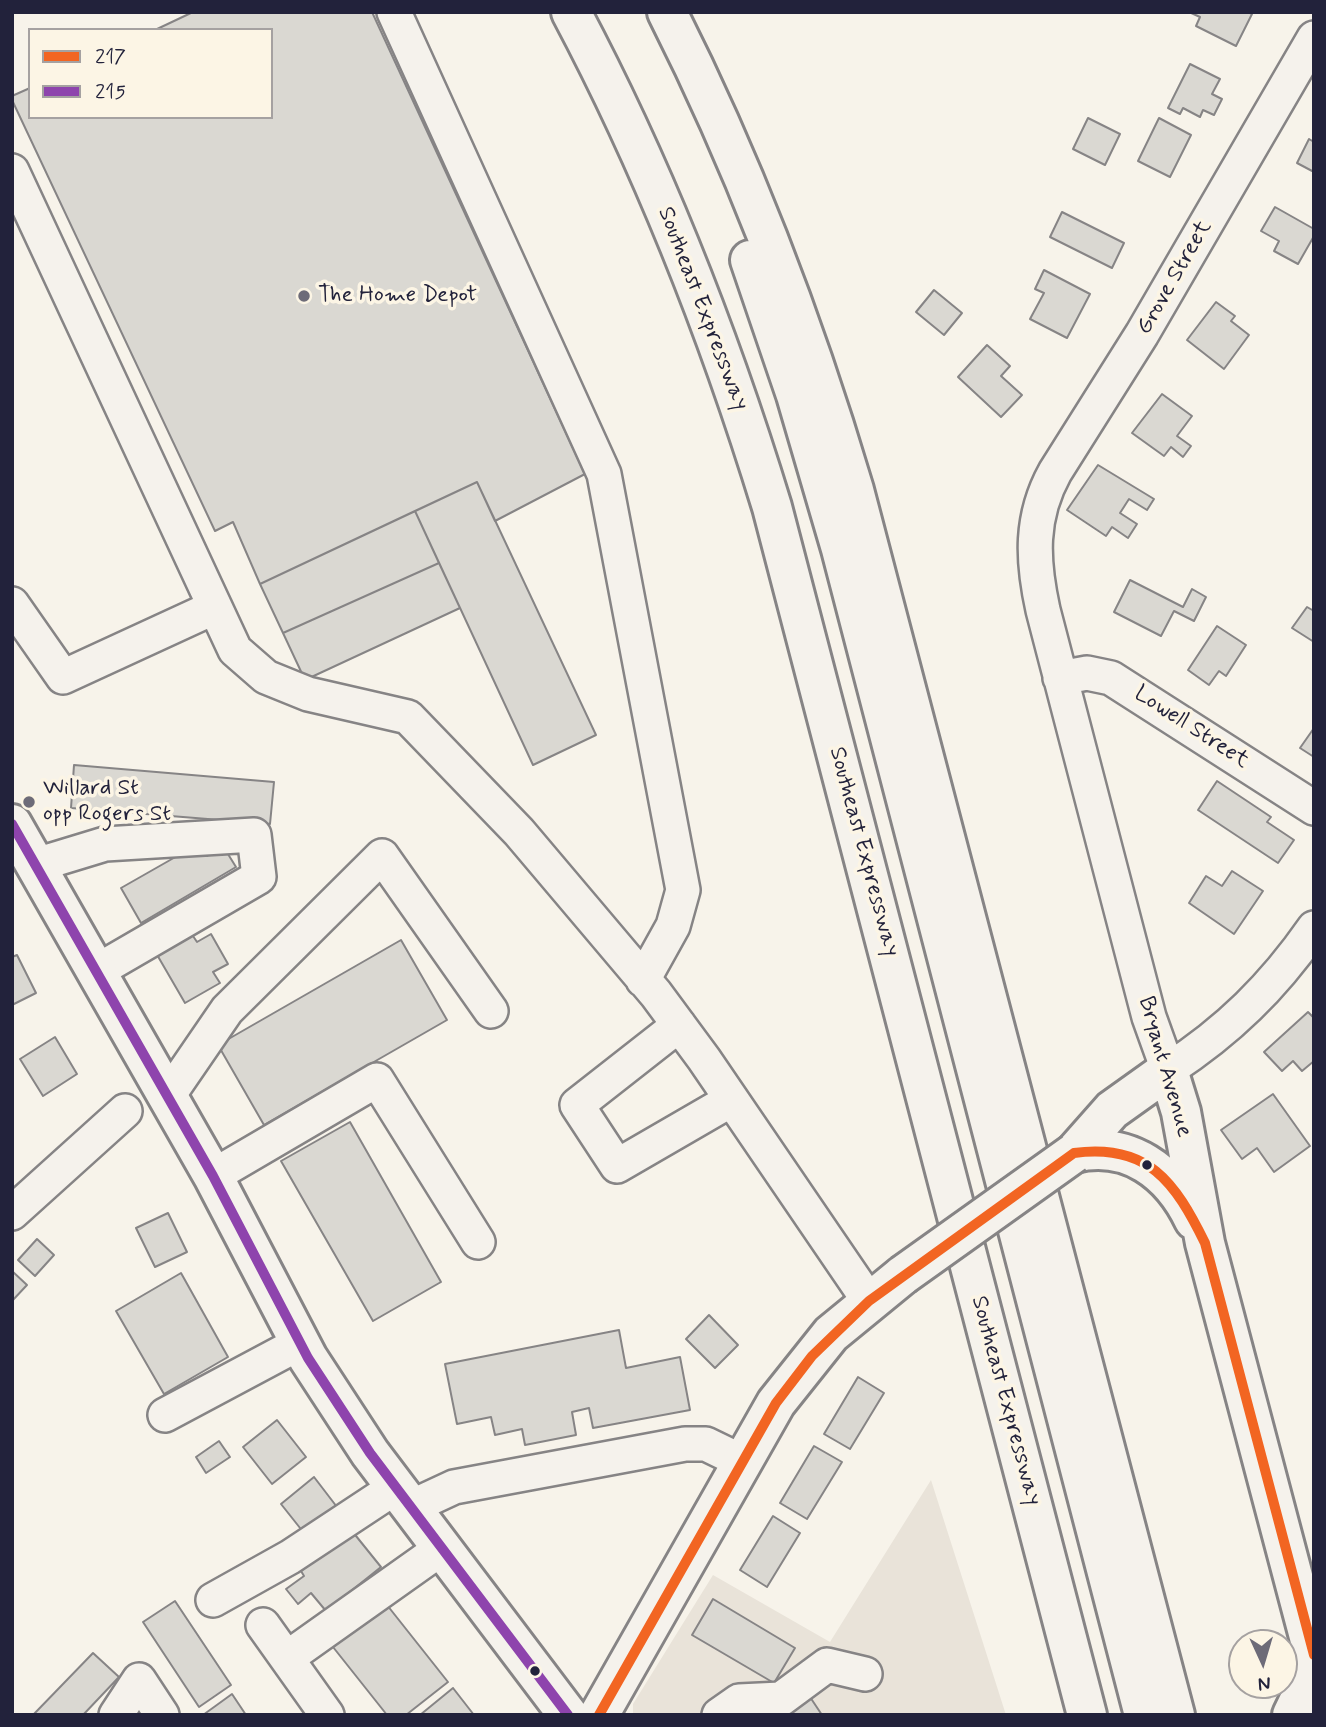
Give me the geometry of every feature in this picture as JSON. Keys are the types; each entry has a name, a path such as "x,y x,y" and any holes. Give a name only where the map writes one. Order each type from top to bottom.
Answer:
{"main road":[{"name":"Southeast Expressway","path":"571,12 644,162 685,260 736,395 772,507 1087,1715"},
{"path":"599,12 667,152 708,251 755,374 787,474 1114,1715"},
{"path":"639,12 685,105 746,248 826,497 1144,1715"},
{"path":"667,12 769,239 823,387 855,490 1175,1715"},
{"path":"12,824 212,1176 300,1343 363,1442 568,1715"},
{"path":"599,1715 741,1461 795,1377 831,1335 869,1301 1074,1153 1112,1110 1168,1070"},
{"name":"Bryant Avenue","path":"1168,1070 1181,1112 1205,1243 1312,1649 1306,1686 1292,1715"},
{"path":"1074,1153 1098,1149 1114,1150 1142,1160 1158,1170 1184,1199 1205,1243"}],"street":[{"path":"394,12 604,474 683,890 673,926 643,979"},
{"name":"Grove Street","path":"1036,518 1042,495 1055,472 1142,334 1314,38"},
{"path":"12,171 235,650 266,677 308,694 408,717 519,832 680,1025 869,1301"},
{"name":"Bryant Avenue","path":"1036,518 1037,580 1060,678 1149,1017 1168,1070"},
{"path":"12,604 63,677 215,607"},
{"name":"Lowell Street","path":"1060,678 1087,673 1111,678 1314,808"},
{"path":"36,865 105,844 254,835 259,877 97,971"},
{"path":"167,1096 227,1010 382,856 491,1012"},
{"path":"1168,1070 1214,1039 1253,1004 1292,959 1314,928"},
{"path":"680,1025 577,1105 617,1166 731,1100"},
{"path":"212,1176 377,1080 478,1242"},
{"path":"12,1213 125,1111"},
{"path":"165,1415 300,1343"},
{"path":"214,1600 403,1497 685,1444 706,1444 741,1461"},
{"path":"287,1658 442,1548"},
{"path":"263,1625 327,1715"},
{"path":"719,1715 739,1701 781,1699 827,1665 865,1674"},
{"path":"116,1715 139,1680 162,1715"}],"shaded area":[{"path":"931,1480 1006,1715 633,1715 633,1704 713,1575 830,1642"}],"building":[{"name":"The Home Depot","path":"193,12 372,12 585,474 495,521 477,482 260,584 233,522 215,531 12,100 12,96 28,89 28,119 273,119 273,28 159,28"},
{"path":"1189,12 1252,14 1236,46 1196,26 1200,17"},
{"path":"1190,64 1220,79 1212,94 1222,99 1214,115 1203,110 1200,117 1183,108 1180,114 1168,108"},
{"path":"1088,118 1120,134 1105,165 1073,149"},
{"path":"1159,118 1191,135 1170,177 1138,161"},
{"path":"1309,139 1314,142 1314,172 1297,163"},
{"path":"1275,207 1314,229 1314,236 1298,264 1274,251 1279,241 1261,231"},
{"path":"1062,212 1124,243 1112,268 1050,237"},
{"path":"1044,270 1090,294 1067,338 1030,319 1044,293 1035,289"},
{"path":"934,290 962,313 944,335 916,312"},
{"path":"1216,302 1235,316 1231,321 1249,335 1224,369 1187,340"},
{"path":"987,345 1010,366 1001,376 1022,395 1001,417 958,377"},
{"path":"1162,394 1192,416 1177,436 1191,446 1183,457 1171,447 1164,456 1132,433"},
{"path":"1098,465 1154,499 1147,510 1129,499 1120,513 1137,524 1128,538 1112,527 1106,536 1067,510"},
{"path":"477,482 596,735 533,765 415,511"},
{"path":"415,511 439,563 283,633 260,584"},
{"path":"439,563 460,608 305,680 283,633"},
{"path":"1130,580 1183,607 1192,589 1206,597 1194,621 1174,611 1161,636 1114,612"},
{"path":"1307,607 1314,611 1314,642 1292,628"},
{"path":"1217,626 1246,645 1226,676 1219,671 1209,685 1188,670"},
{"path":"1314,728 1314,757 1300,748"},
{"path":"74,765 274,782 270,824 71,808"},
{"path":"1217,781 1271,817 1267,822 1294,840 1278,863 1198,810"},
{"path":"200,843 207,856 223,846 236,867 141,923 121,888"},
{"path":"1232,871 1263,891 1234,934 1189,903 1206,876 1222,886"},
{"path":"191,933 197,942 211,934 228,964 213,972 220,983 185,1003 156,953"},
{"path":"401,940 447,1020 264,1125 218,1045"},
{"path":"17,955 36,993 12,1005 12,957"},
{"path":"1308,1012 1314,1018 1314,1061 1302,1071 1293,1061 1282,1071 1264,1052"},
{"path":"55,1037 77,1074 43,1096 20,1059"},
{"path":"1273,1094 1310,1146 1274,1172 1257,1148 1242,1159 1221,1130"},
{"path":"350,1122 441,1282 373,1321 281,1161"},
{"path":"168,1213 187,1252 155,1267 136,1228"},
{"path":"37,1239 54,1255 35,1276 18,1260"},
{"path":"12,1271 27,1285 12,1301"},
{"path":"181,1273 228,1357 164,1394 116,1311"},
{"path":"709,1315 738,1345 715,1368 686,1339"},
{"path":"619,1330 626,1368 680,1357 690,1410 593,1428 589,1408 572,1412 576,1435 525,1445 522,1429 495,1435 491,1417 457,1424 445,1364"},
{"path":"858,1377 884,1393 850,1449 824,1434"},
{"path":"277,1420 306,1457 272,1484 243,1447"},
{"path":"219,1441 230,1457 206,1473 196,1457"},
{"path":"814,1446 842,1462 807,1519 780,1503"},
{"path":"314,1477 337,1507 304,1533 281,1504"},
{"path":"773,1516 800,1533 767,1587 740,1570"},
{"path":"352,1531 381,1567 326,1611 311,1593 298,1604 286,1589 304,1576 301,1571"},
{"path":"713,1599 795,1648 774,1683 692,1635"},
{"path":"175,1601 231,1685 199,1707 143,1622"},
{"path":"387,1605 448,1682 406,1715 387,1715 333,1647"},
{"path":"93,1653 119,1677 83,1715 33,1715"},
{"path":"453,1688 474,1715 420,1715"},
{"path":"232,1694 246,1715 203,1715"},
{"path":"810,1697 822,1715 791,1715 788,1711"}],"transit line":[{"name":"215","path":"12,824 213,1176 308,1358 370,1453 568,1715"},
{"name":"217","path":"599,1715 776,1403 812,1356 869,1301 1074,1153 1100,1151 1121,1154 1156,1171 1182,1202 1205,1243 1314,1655"}],"place":[{"name":"The Home Depot","path":"304,296"},
{"name":"Willard St opp Rogers St","path":"29,802"}]}
